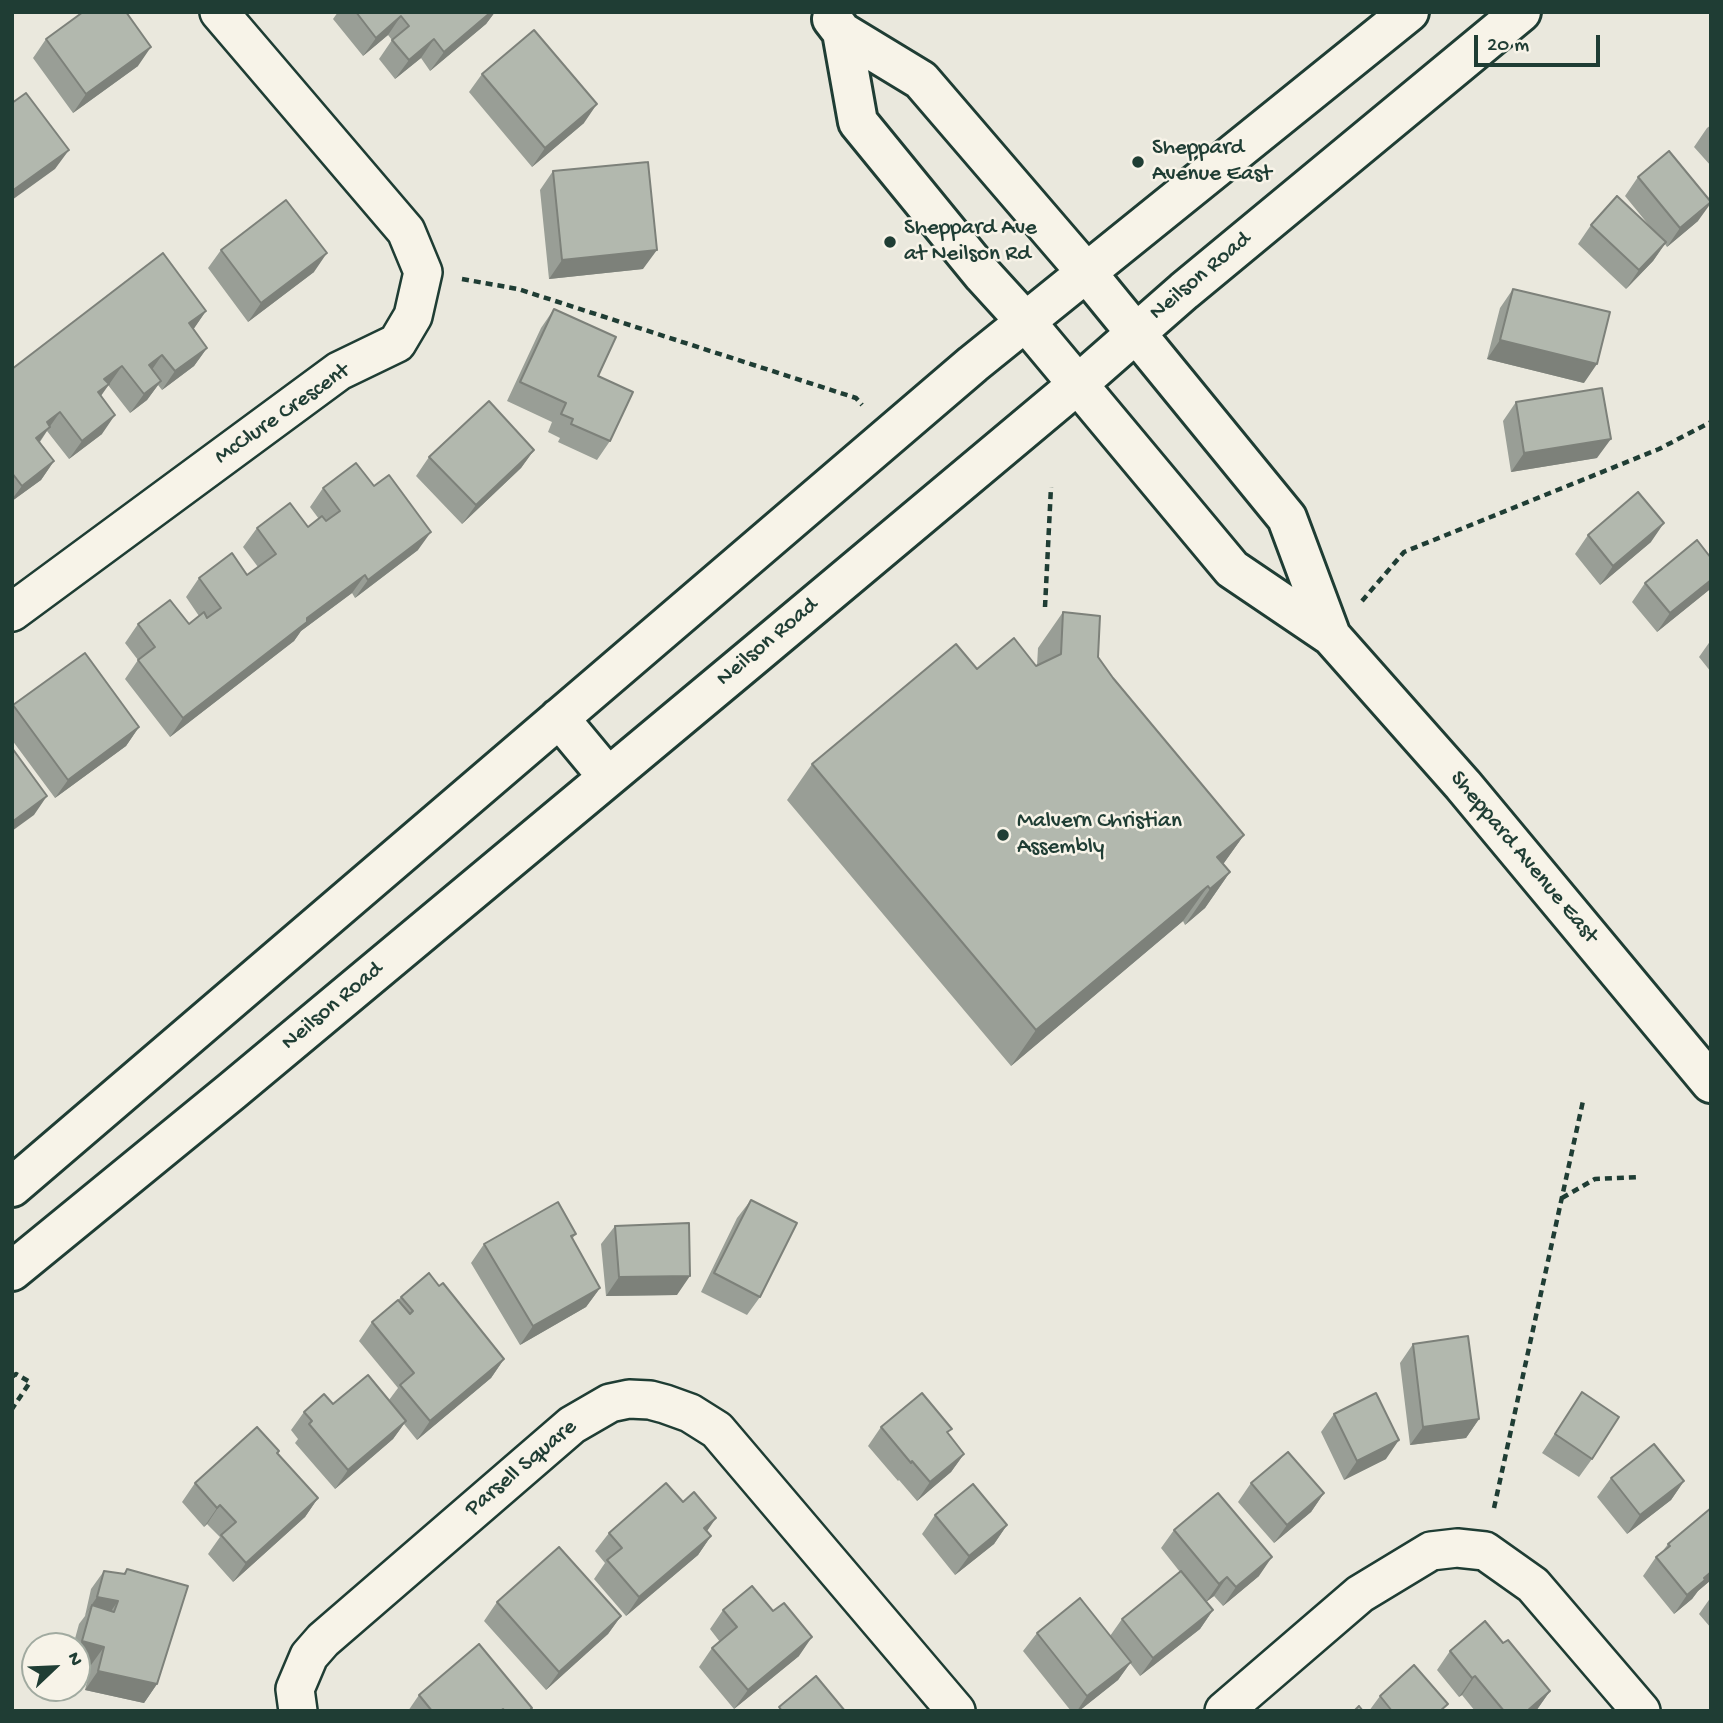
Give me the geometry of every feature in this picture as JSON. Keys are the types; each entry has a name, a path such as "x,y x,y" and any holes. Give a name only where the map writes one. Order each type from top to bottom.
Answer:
{"main road":[{"path":"12,1187 1025,321 1409,12"},
{"name":"Neilson Road","path":"12,1271 608,777 1521,12"},
{"name":"Sheppard Avenue East","path":"834,22 921,80 1086,272 1287,518 1331,636"},
{"name":"Sheppard Avenue East","path":"834,22 858,122 983,275 1025,321 1232,569 1331,636 1464,785 1711,1083"},
{"path":"559,718 608,777"}],"street":[{"path":"219,12 406,231 423,272"},
{"name":"McClure Crescent","path":"12,612 339,371 397,343 414,316 423,272"},
{"name":"Parsell Square","path":"298,1711 296,1689 309,1656 323,1640 572,1425 610,1403 629,1399 665,1404 690,1413 717,1430 956,1711"},
{"path":"1224,1711 1360,1594 1431,1551 1457,1548 1485,1550 1532,1585 1641,1711"}],"path":[{"path":"423,272 518,289 856,398 889,438"},
{"path":"1331,636 1404,552 1659,449 1711,422"},
{"path":"1045,607 1051,487"},
{"path":"1494,1508 1583,1101"},
{"path":"1561,1198 1595,1179 1640,1177"},
{"path":"12,1377 16,1374 30,1382 12,1409"}],"building":[{"path":"83,12 126,12 151,47 86,94 46,39"},
{"path":"356,12 491,12 444,52 434,39 409,60 392,40 409,26 401,16 376,38"},
{"path":"534,30 597,104 545,148 482,74"},
{"path":"26,93 69,150 12,191 12,103"},
{"path":"1669,151 1711,202 1680,228 1638,177"},
{"path":"648,162 657,250 562,260 553,171"},
{"path":"1617,196 1666,242 1639,270 1591,225"},
{"path":"286,200 327,253 261,303 221,250"},
{"path":"163,253 206,311 189,323 207,348 175,371 162,355 149,365 161,381 144,394 122,366 104,379 109,384 98,392 115,415 82,441 60,412 47,422 50,427 36,438 54,461 22,486 12,473 12,369"},
{"path":"1513,289 1610,312 1597,364 1500,340"},
{"path":"554,309 616,337 598,376 633,392 610,441 571,424 573,419 561,414 566,403 520,382"},
{"path":"1602,388 1611,439 1524,453 1516,402"},
{"path":"489,401 534,450 476,505 429,457"},
{"path":"356,463 374,486 389,475 431,532 368,580 365,575 307,618 307,622 183,718 138,660 155,647 138,624 170,600 189,624 204,612 207,618 221,608 199,578 232,553 247,575 276,554 257,528 290,503 308,527 322,516 326,521 340,511 323,488"},
{"path":"1638,492 1664,523 1613,566 1588,535"},
{"path":"1697,540 1711,558 1711,580 1670,613 1645,583"},
{"name":"Malvern Christian Assembly","path":"1063,612 1100,616 1098,657 1244,835 1217,857 1230,872 1210,889 1208,886 1036,1030 812,764 956,644 977,669 1014,638 1036,666 1061,654"},
{"path":"85,653 139,727 68,780 13,705"},
{"path":"12,748 47,796 12,822"},
{"path":"751,1200 797,1223 760,1297 714,1273"},
{"path":"558,1202 576,1234 571,1236 600,1288 533,1326 484,1244"},
{"path":"689,1223 690,1276 619,1277 615,1226"},
{"path":"429,1273 439,1286 443,1283 504,1359 430,1421 400,1385 414,1373 372,1322 398,1300 410,1314 413,1311 401,1297"},
{"path":"1468,1336 1479,1419 1423,1427 1413,1344"},
{"path":"368,1375 406,1421 348,1470 309,1424 312,1421 304,1412 324,1394 333,1404"},
{"path":"1582,1392 1619,1417 1592,1459 1555,1434"},
{"path":"922,1393 952,1429 947,1432 964,1454 930,1482 881,1427"},
{"path":"1376,1393 1399,1440 1357,1461 1334,1414"},
{"path":"257,1427 318,1498 246,1563 221,1535 236,1522 220,1505 217,1508 195,1483"},
{"path":"1654,1444 1684,1481 1640,1515 1611,1478"},
{"path":"1288,1452 1324,1493 1287,1525 1251,1483"},
{"path":"666,1483 683,1502 694,1492 716,1518 704,1528 711,1536 639,1597 607,1560 622,1548 609,1533"},
{"path":"973,1484 1007,1525 969,1556 935,1515"},
{"path":"1218,1493 1272,1557 1236,1587 1227,1577 1219,1584 1174,1530"},
{"path":"1711,1508 1711,1572 1687,1595 1656,1557"},
{"path":"559,1547 621,1616 559,1672 497,1602"},
{"path":"127,1569 188,1586 157,1684 98,1671 104,1647 91,1643 91,1632 84,1632 92,1605 114,1612 118,1601 97,1597 104,1571 125,1574"},
{"path":"1181,1571 1213,1610 1153,1658 1122,1619"},
{"path":"752,1586 773,1611 784,1603 812,1637 748,1690 712,1648 737,1627 723,1610"},
{"path":"1080,1598 1131,1662 1087,1696 1037,1633"},
{"path":"1485,1621 1503,1643 1508,1640 1550,1691 1527,1711 1504,1711 1450,1651"},
{"path":"479,1644 532,1708 529,1711 432,1711 419,1695"},
{"path":"1414,1665 1448,1704 1440,1711 1392,1711 1380,1696"},
{"path":"816,1676 845,1711 782,1711 779,1707"}],"place":[{"name":"Sheppard Avenue East","path":"1138,162"},
{"name":"Sheppard Ave at Neilson Rd","path":"890,242"},
{"name":"Malvern Christian Assembly","path":"1003,835"}]}
